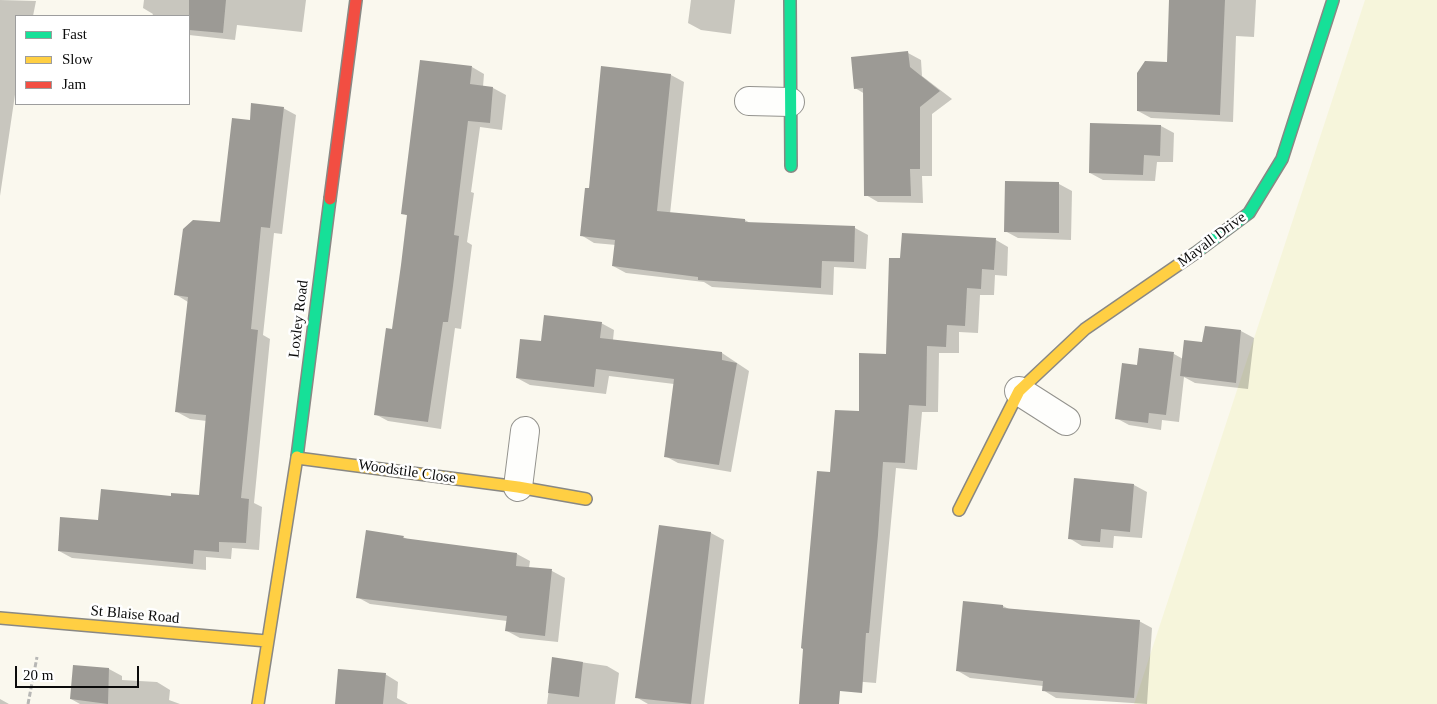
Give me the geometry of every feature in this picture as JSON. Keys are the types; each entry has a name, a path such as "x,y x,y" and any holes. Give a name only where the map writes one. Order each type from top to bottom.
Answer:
{"street":[{"name":"Loxley Road","path":"258,704 296,458 356,0"},
{"path":"790,0 792,166"},
{"name":"Mayall Drive","path":"959,510 1019,391 1085,329 1213,241 1248,213 1282,159 1333,0"},
{"path":"749,101 790,102"},
{"path":"1019,391 1066,421"},
{"path":"518,487 525,431"},
{"name":"Woodstile Close","path":"296,458 518,487 586,499"},
{"name":"St Blaise Road","path":"0,618 268,641"}],"path":[{"path":"28,704 44,622"}],"green space":[{"path":"1365,0 1437,0 1437,704 1134,704"}],"building":[{"path":"189,0 226,0 223,33 190,30"},
{"path":"1169,0 1225,0 1220,115 1137,111 1137,73 1145,61 1167,62"},
{"path":"908,51 910,67 940,91 920,107 920,169 910,169 911,196 864,196 863,88 854,89 851,57"},
{"path":"420,60 472,66 470,84 493,87 490,123 468,121 454,235 459,236 453,286 448,322 443,322 428,422 374,415 386,328 392,329 401,265 407,215 401,214"},
{"path":"601,66 671,74 657,211 745,219 745,222 855,226 854,262 822,261 821,288 698,280 698,277 612,266 615,240 580,236 585,188 589,188"},
{"path":"251,103 284,107 270,228 261,227 251,329 258,330 241,498 249,499 246,543 219,542 219,552 194,550 193,564 58,551 60,517 98,520 101,489 171,496 171,493 199,495 206,415 175,412 188,297 174,295 183,229 193,220 220,222 232,118 250,120"},
{"path":"1090,123 1161,125 1160,156 1144,155 1143,175 1089,173"},
{"path":"1005,181 1059,182 1059,233 1004,232"},
{"path":"902,233 996,238 994,270 982,269 981,289 967,288 965,326 947,325 946,347 927,346 926,406 909,405 905,463 883,462 878,535 869,633 866,633 862,693 840,691 839,704 799,704 803,649 801,648 817,471 830,472 835,410 859,411 859,353 886,354 889,258 900,258"},
{"path":"544,315 602,322 600,338 722,352 722,360 737,363 719,465 664,457 674,379 596,369 594,387 516,378 520,339 541,341"},
{"path":"1205,326 1241,330 1236,383 1180,376 1184,340 1202,342"},
{"path":"1139,348 1174,352 1166,415 1149,413 1148,423 1115,419 1122,363 1137,365"},
{"path":"1074,478 1134,484 1130,532 1101,529 1100,542 1068,539"},
{"path":"659,525 711,532 691,704 635,698"},
{"path":"366,530 404,536 403,538 517,553 516,566 552,569 545,636 505,631 507,616 356,598"},
{"path":"963,601 1003,605 1003,608 1140,620 1134,698 1042,691 1043,681 956,671"},
{"path":"552,657 583,662 579,697 548,693"},
{"path":"73,665 109,668 108,704 70,699"},
{"path":"338,669 386,673 383,704 335,704"}],"traffic: fast":[{"path":"790,0 791,166"},
{"path":"1194,254 1249,213 1282,159 1333,0"},
{"path":"297,457 330,199"}],"traffic: slow":[{"path":"959,510 1019,391 1085,329 1194,254"},
{"path":"258,704 297,457"},
{"path":"297,458 518,487 586,499"},
{"path":"0,618 267,641"}],"traffic: jam":[{"path":"330,199 356,0"}]}
